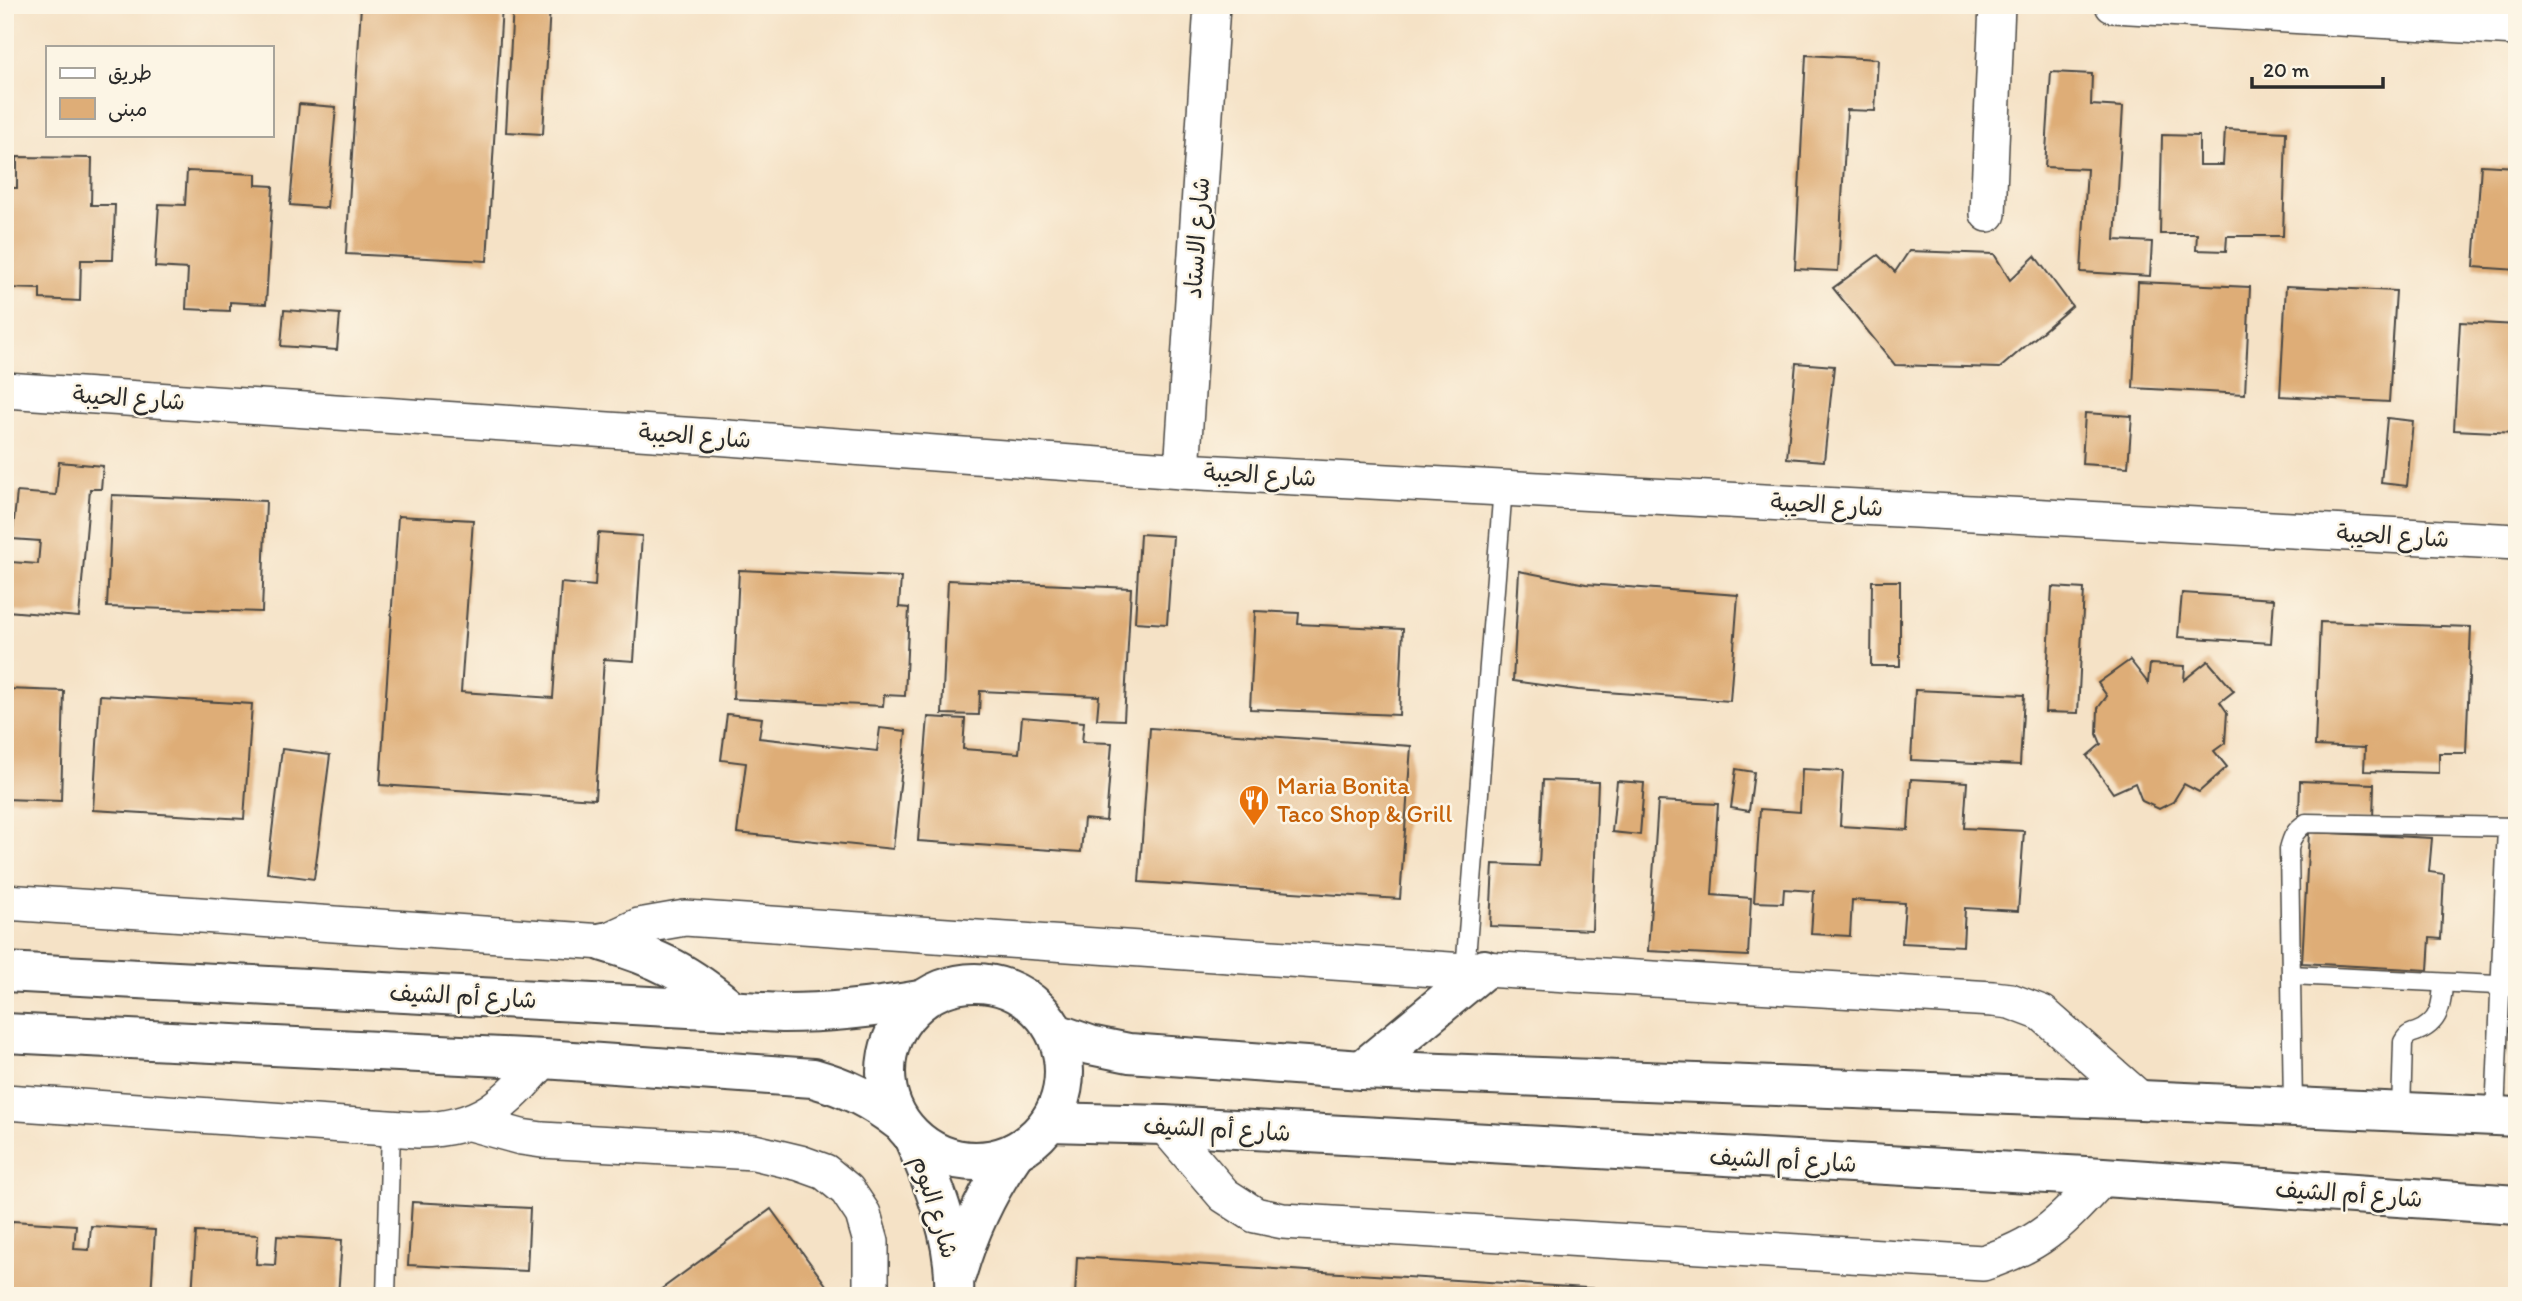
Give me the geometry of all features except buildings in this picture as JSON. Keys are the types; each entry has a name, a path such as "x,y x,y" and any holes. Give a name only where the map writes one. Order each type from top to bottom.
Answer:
{"main road":[{"path":"604,942 639,952 673,967 704,986 732,1010"},
{"path":"1362,1070 1474,970"},
{"name":"شارع أم الشيف","path":"5,972 830,1013 920,1000"},
{"path":"5,1033 544,1059 813,1078 845,1087 873,1101 906,1129 940,1154 972,1161 995,1160 1015,1152 1034,1139 1049,1122 1059,1101 1064,1079 1063,1056 1056,1033 1041,1011 1020,995 996,985 970,983 944,988 920,1000 902,1020 889,1044 885,1070 888,1096 906,1129"},
{"path":"1056,1033 1090,1045 1129,1053 1362,1070 2506,1117"},
{"name":"شارع أم الشيف","path":"1049,1122 1164,1125 2102,1177 2517,1205"},
{"name":"شارع البوم","path":"906,1129 940,1206 949,1241 955,1287"},
{"name":"شارع البوم","path":"955,1287 978,1212 1015,1152"}],"street":[{"name":"شارع الاستاد","path":"1182,471 1212,5"},
{"path":"1988,214 1997,5"},
{"path":"2113,5 2517,28"},
{"name":"شارع الحيبة","path":"5,390 1182,471 2517,542"},
{"path":"5,902 604,942 639,926 685,918 1474,970 2010,1001 2050,1018 2141,1100"},
{"path":"5,1102 444,1130 470,1123 500,1107 544,1059"},
{"path":"470,1123 542,1140 754,1152 825,1172 848,1190 863,1214 871,1242 871,1296"},
{"path":"1164,1125 1224,1195 1255,1215 1283,1222 1983,1263 2009,1255 2040,1238 2062,1221 2102,1177"}],"lane":[{"path":"1474,970 1503,487"},
{"path":"2293,1107 2289,849 2291,838 2298,828 2306,823 2512,827 2506,1117"},
{"path":"2291,975 2508,985"},
{"path":"2401,1112 2403,1042 2406,1037 2426,1028 2438,1016 2443,984"},
{"path":"386,1296 391,1128"}],"place":[{"name":"Maria Bonita Taco Shop & Grill","path":"1254,827"}]}
